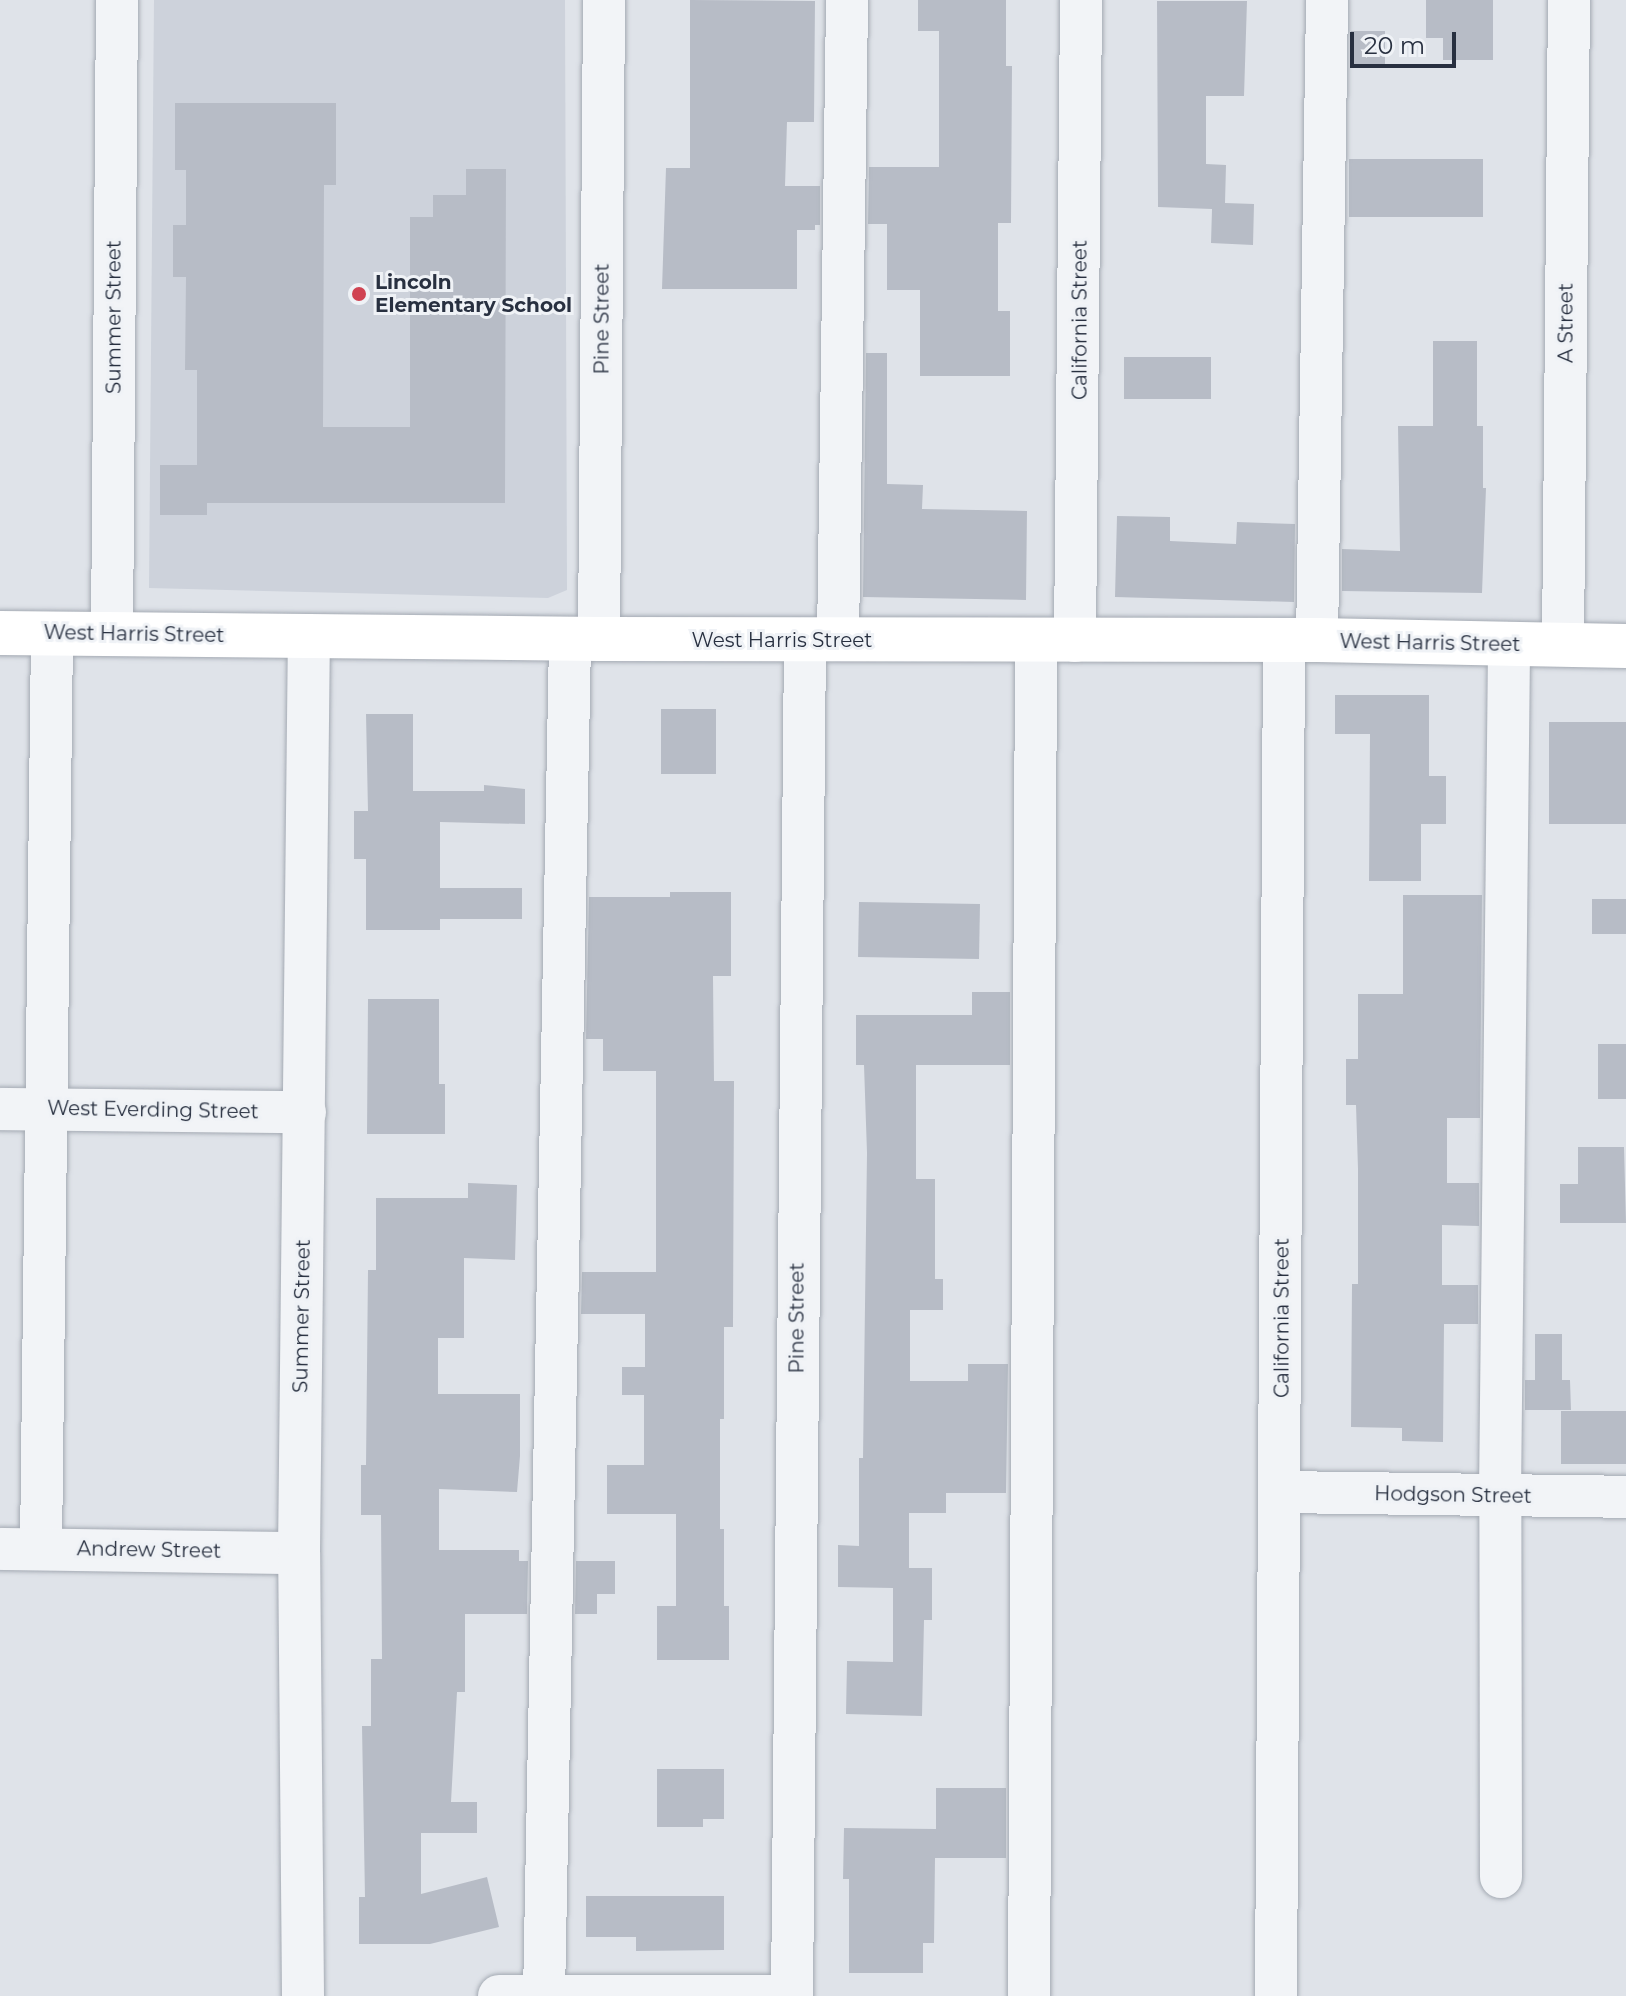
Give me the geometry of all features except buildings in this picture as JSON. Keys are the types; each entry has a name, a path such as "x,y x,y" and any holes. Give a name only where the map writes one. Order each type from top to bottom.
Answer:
{"main road":[{"name":"West Harris Street","path":"0,633 584,639 1301,640 1626,646"}],"street":[{"name":"Summer Street","path":"112,635 117,0"},
{"name":"Pine Street","path":"544,1996 604,0"},
{"name":"Pine Street","path":"792,1996 822,640 847,0"},
{"name":"California Street","path":"1029,1996 1056,640 1081,0"},
{"name":"California Street","path":"1276,1996 1281,1492 1301,640 1327,0"},
{"name":"A Street","path":"1563,645 1569,0"},
{"path":"41,1548 52,633"},
{"name":"Summer Street","path":"303,1996 299,1553 309,636"},
{"path":"1501,1877 1500,1495 1509,644"},
{"name":"West Everding Street","path":"0,1109 305,1112"},
{"name":"Hodgson Street","path":"1281,1492 1626,1497"},
{"name":"Andrew Street","path":"0,1549 299,1553"},
{"path":"499,1996 792,1996"}],"shaded area":[{"name":"Lincoln Elementary School","path":"154,0 565,0 567,590 548,598 149,588"}],"place":[{"name":"Lincoln Elementary School","path":"359,294"}]}
